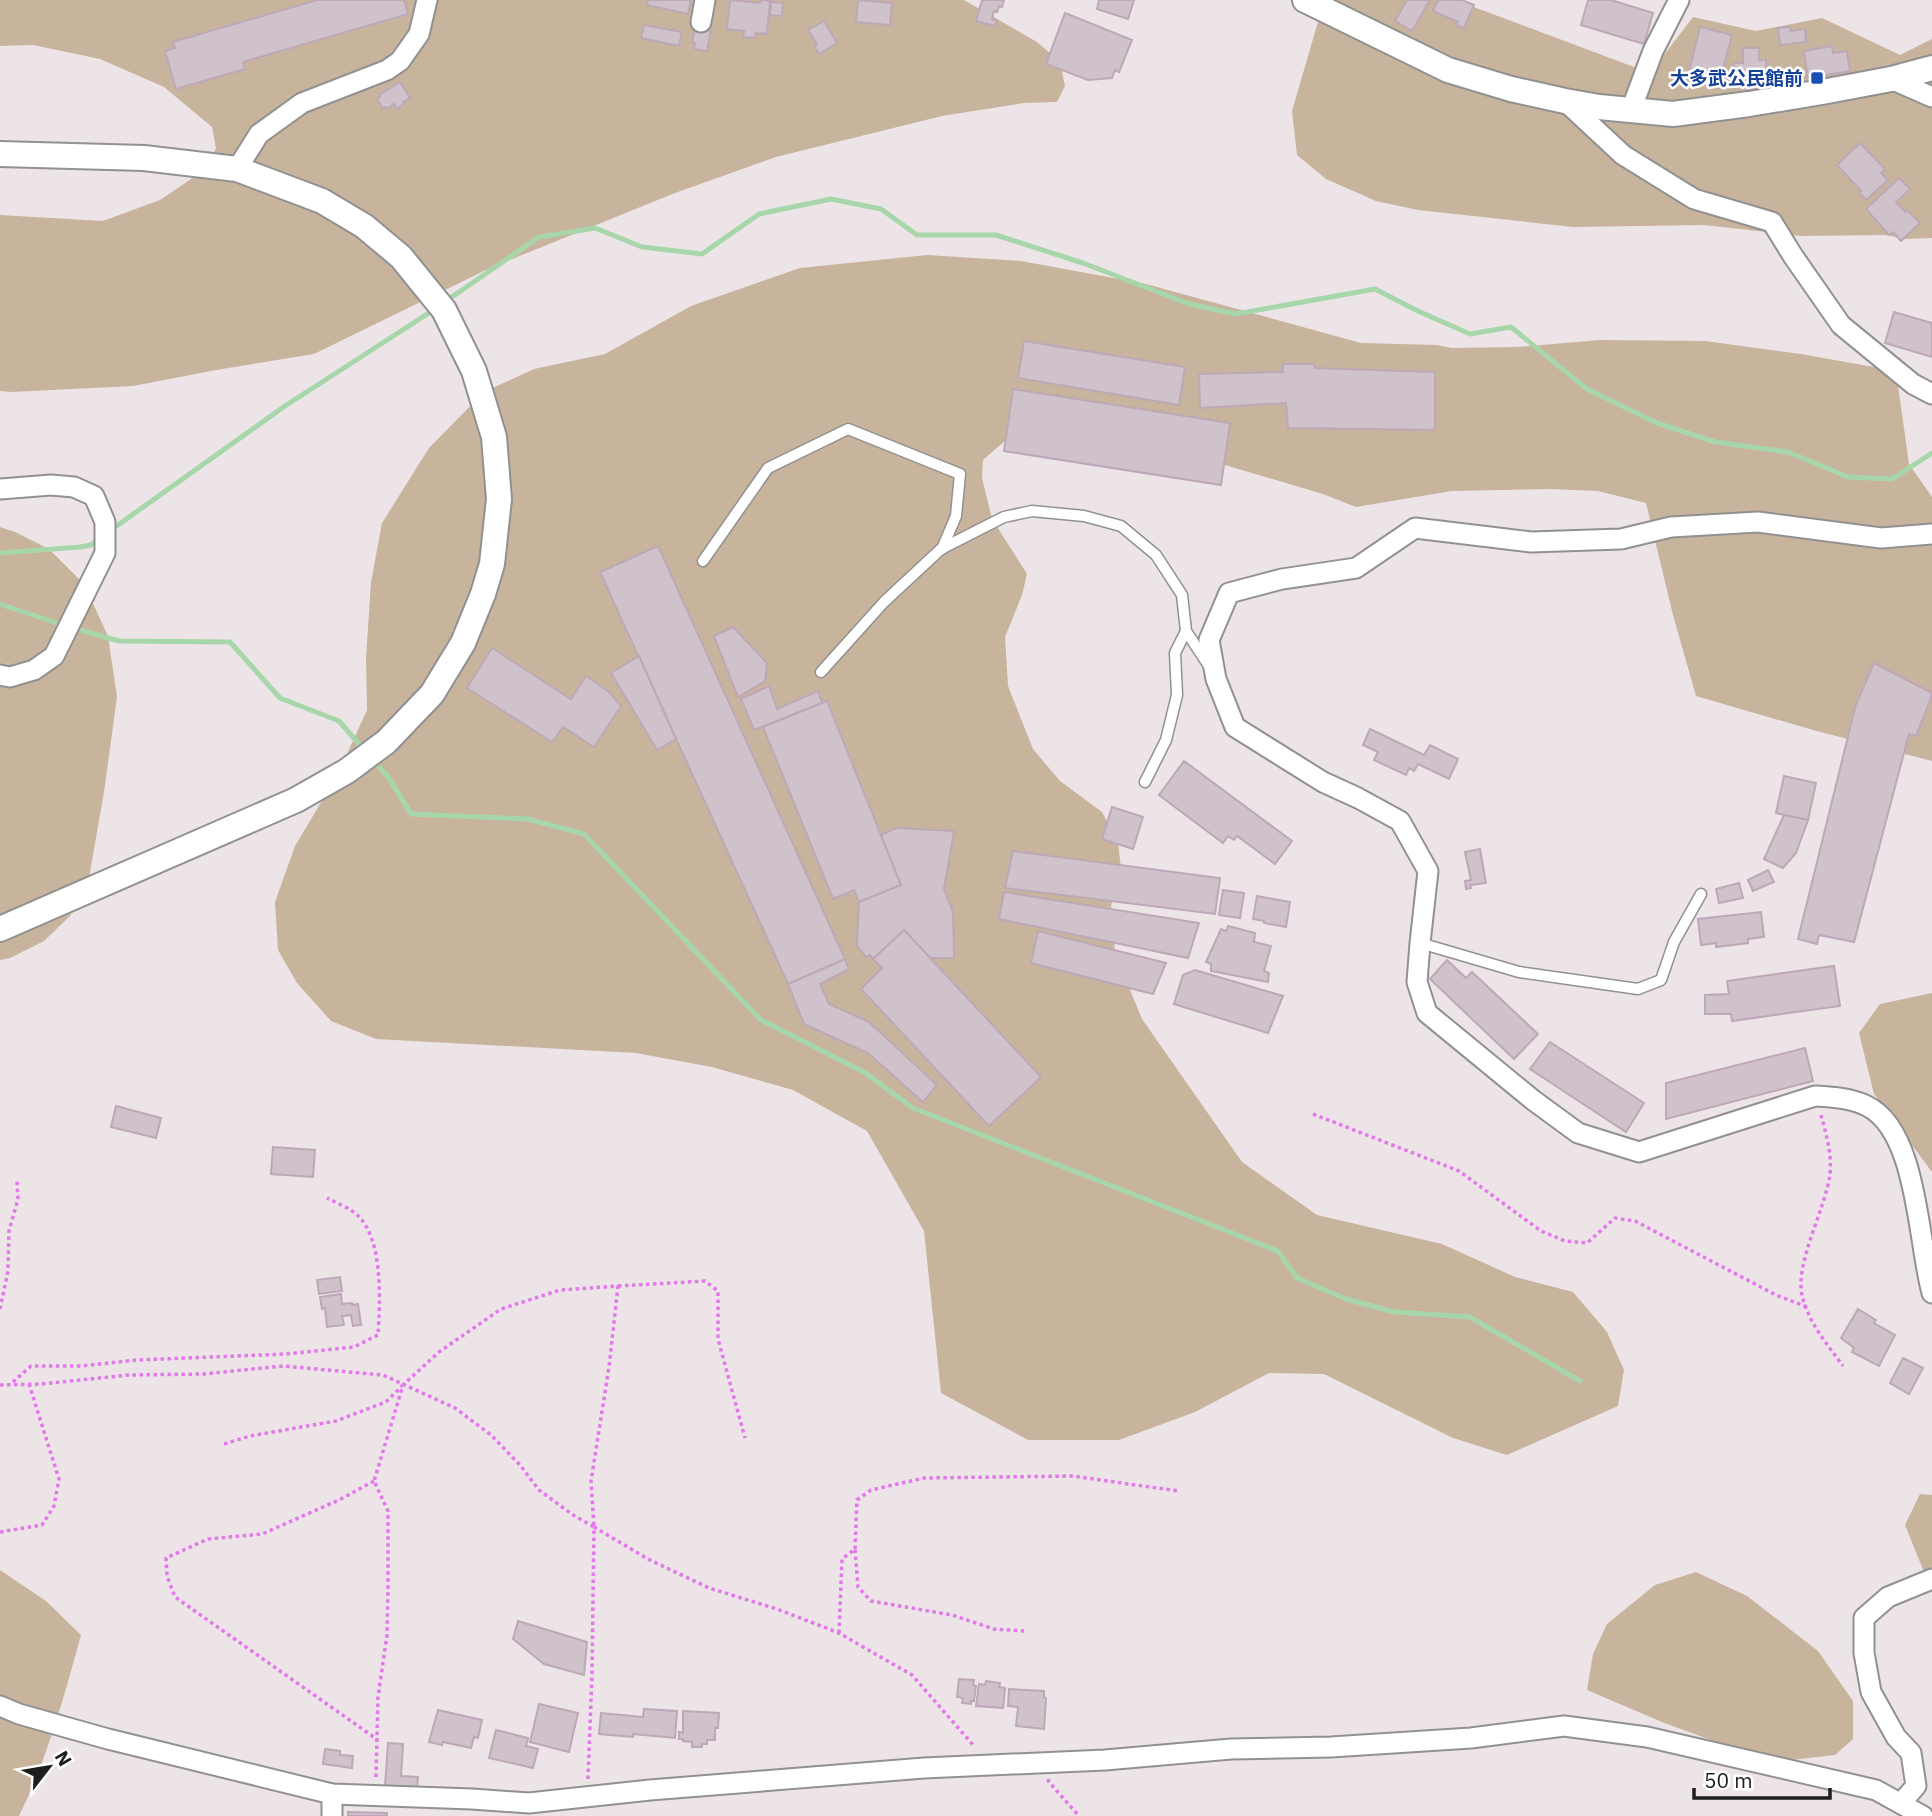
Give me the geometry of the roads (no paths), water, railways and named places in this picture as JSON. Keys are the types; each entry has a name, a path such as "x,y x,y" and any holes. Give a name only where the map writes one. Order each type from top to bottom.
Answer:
{"street":[{"path":"237,169 258,134 302,103 387,70 400,61 419,34 426,0"},
{"path":"701,22 705,0"},
{"path":"1305,0 1448,70 1511,89 1565,101 1631,110 1673,114 1749,104 1891,79 1932,68"},
{"path":"1631,110 1653,51 1679,0"},
{"path":"1891,79 1932,97"},
{"path":"1565,101 1623,155 1693,199 1773,222 1841,325 1913,384 1932,394"},
{"path":"0,154 144,158 237,169 322,201 364,226 401,257 444,310 474,371 494,437 499,499 492,564 484,594 463,643 432,694 386,742 347,771 296,800 0,929"},
{"path":"0,489 51,485 74,487 94,496 105,522 105,553 54,656 34,670 10,677 0,675"},
{"path":"1932,534 1881,538 1758,522 1671,527 1621,539 1531,542 1415,527 1356,568 1282,579 1229,593 1209,640 1216,679 1235,727 1323,782 1399,821 1428,871 1418,982 1427,1013 1577,1133 1639,1152 1815,1096 1841,1098 1868,1106 1890,1125 1904,1153 1914,1192 1932,1293"},
{"path":"1901,1803 1916,1786 1911,1754 1896,1737 1871,1692 1864,1654 1864,1618 1888,1597 1932,1579"},
{"path":"0,1706 108,1739 332,1794 529,1803 650,1790 924,1768 1105,1760 1231,1749 1331,1747 1471,1738 1564,1726 1647,1737 1876,1790 1923,1816"},
{"path":"332,1794 332,1816"}],"lane":[{"path":"703,561 768,468 848,429 960,474 957,516 942,549"},
{"path":"821,672 884,602 942,549 1004,517 1032,511 1084,516 1121,526 1156,555 1182,595 1186,631 1216,679"},
{"path":"1145,782 1166,740 1177,695 1175,653 1186,631"},
{"path":"1420,943 1519,972 1638,989 1661,980 1674,942 1701,894"}],"waterway":[{"path":"446,301 539,237 595,228 642,247 702,254 759,214 831,199 881,209 917,235 996,235 1083,263 1189,304 1236,314 1375,289 1470,334 1511,327 1587,389 1657,423 1715,442 1788,452 1848,477 1892,479 1932,453"},
{"path":"111,530 285,406 435,309"},
{"path":"0,553 80,547 91,545 100,538"},
{"path":"0,604 63,625"},
{"path":"73,628 119,641 230,642 280,698 339,721 365,751"},
{"path":"374,761 389,778 411,814 528,819 584,834 761,1020 864,1072 913,1108 1278,1251 1297,1278 1346,1299 1394,1312 1470,1317 1580,1381"}],"place":[{"name":"大多武公民館前","path":"1817,78"}]}
